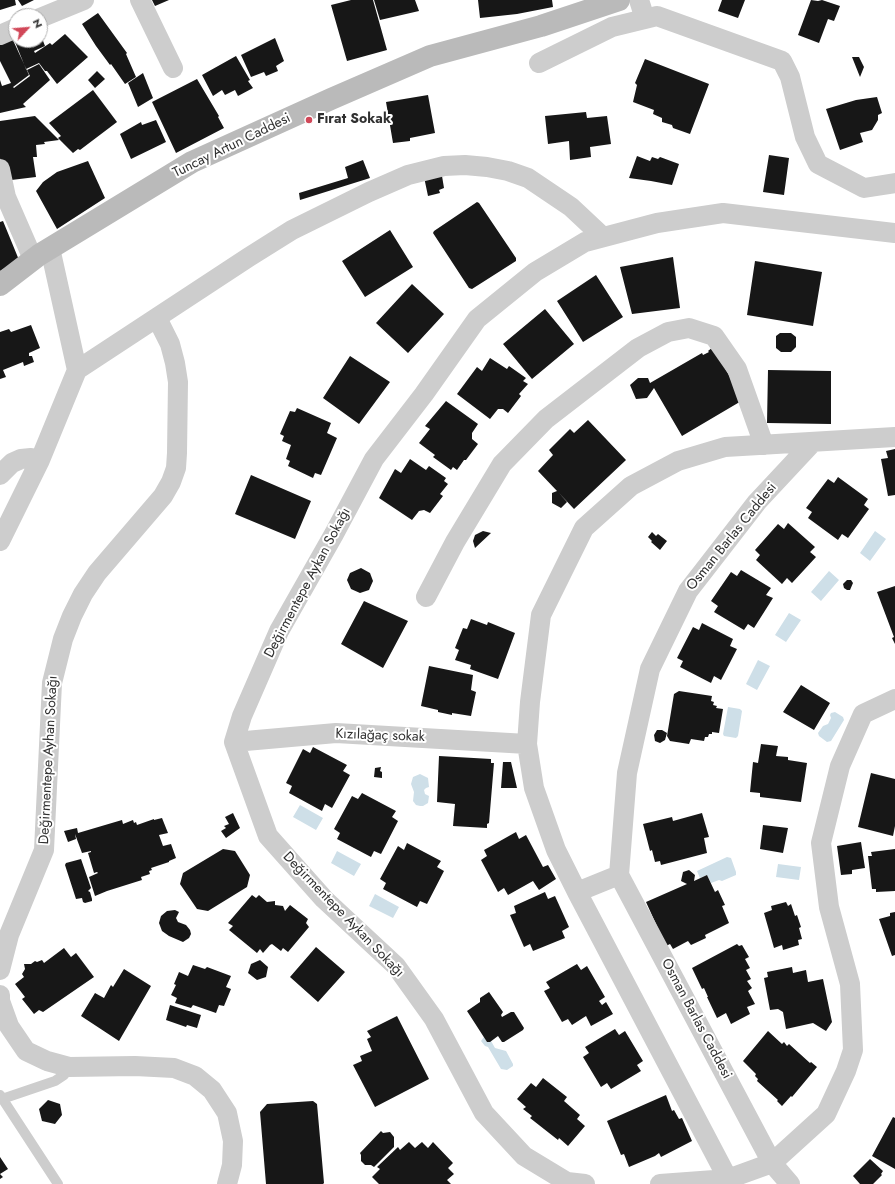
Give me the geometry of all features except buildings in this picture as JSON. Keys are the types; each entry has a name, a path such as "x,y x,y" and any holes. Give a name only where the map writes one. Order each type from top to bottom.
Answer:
{"street":[{"path":"140,0 173,68"},
{"name":"Tuncay Artun Caddesi","path":"0,285 42,254 192,162 430,56 542,26 619,0"},
{"path":"639,0 645,19"},
{"path":"48,14 71,2"},
{"path":"539,63 612,27 657,16 782,60 790,77 805,137 818,164 864,188 895,183"},
{"path":"0,541 40,460 78,370 292,230 369,192 408,175 444,166 466,165 508,171 528,178 571,206 603,237"},
{"path":"0,169 6,197 42,254 78,370"},
{"name":"Değirmentepe Aykan Sokağı","path":"585,1184 566,1182 524,1156 484,1113 434,1019 396,966 324,899 268,836 234,742 242,716 279,631 334,534 374,459 424,394 477,319 535,272 585,242 657,223 723,213 895,233"},
{"name":"Değirmentepe Ayhan Sokağı","path":"0,970 9,935 44,850 52,683 63,639 72,616 87,588 97,573 163,496 171,482 176,468 178,453 178,382 170,344 157,318"},
{"path":"426,597 455,542 502,464 546,418 638,348 668,332 689,328 714,336 737,369 764,445"},
{"path":"728,1179 556,850 534,788 527,744 530,702 541,615 584,528 631,486 678,461 725,447 895,437"},
{"name":"Osman Barlas Caddesi","path":"790,1184 772,1163 619,875 627,772 650,669 688,591 757,502 813,442"},
{"path":"0,475 12,463 21,459 31,458 40,460"},
{"path":"660,1184 728,1179 772,1163 826,1114 846,1071 853,1050 850,984 828,908 821,843 840,766 864,714 895,699"},
{"name":"Kızılağaç sokak","path":"234,742 336,733 527,744"},
{"path":"577,892 619,875"},
{"path":"0,995 0,1002 9,1026 26,1052 47,1061 69,1067 135,1066 174,1068 195,1076 212,1090 227,1114 233,1140 232,1165 227,1184"}],"lane":[{"path":"58,1184 1,1097 55,1082 64,1075 69,1067"}],"shaded area":[{"path":"875,531 886,539 870,561 860,553"},
{"path":"829,571 839,580 821,601 811,592"},
{"path":"789,613 801,620 786,642 775,635"},
{"path":"758,660 770,666 757,690 746,684"},
{"path":"728,707 740,709 742,711 738,736 736,738 724,736 723,734"},
{"path":"835,712 843,717 844,720 831,741 827,742 819,736 818,733 823,726 828,724 831,718 831,713"},
{"path":"420,774 428,778 429,787 424,790 425,794 429,796 428,803 423,806 416,805 413,801 414,792 411,784 413,777"},
{"path":"300,805 323,818 316,830 293,817"},
{"path":"337,851 361,864 354,876 331,863"},
{"path":"727,857 731,858 736,875 722,881 719,880 711,883 707,875 700,878 697,871"},
{"path":"778,864 801,867 799,880 776,877"},
{"path":"375,894 399,907 393,918 369,906"},
{"path":"484,1037 487,1042 491,1041 495,1048 506,1051 513,1066 507,1070 501,1069 488,1047 481,1041"}],"place":[{"name":"Fırat Sokak","path":"309,120"}]}
